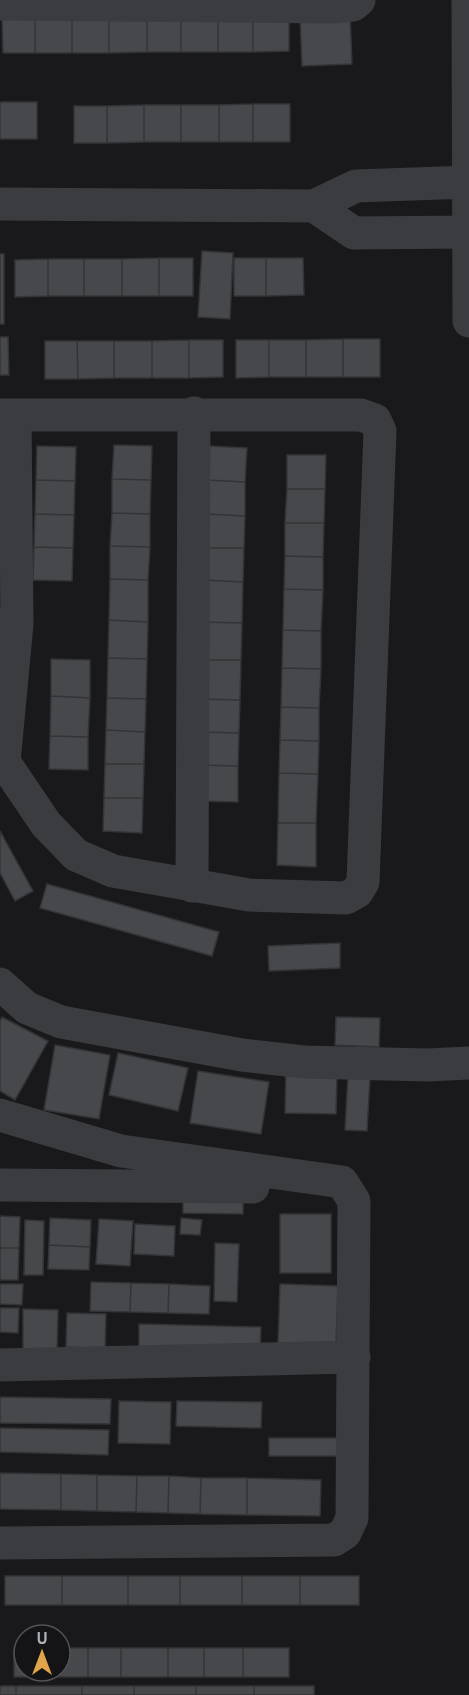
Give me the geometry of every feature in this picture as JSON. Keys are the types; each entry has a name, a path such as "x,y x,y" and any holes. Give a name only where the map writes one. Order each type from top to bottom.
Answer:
{"street":[{"path":"0,4 335,7 353,5 359,0"},
{"path":"468,0 469,182 458,232 469,321"},
{"path":"0,204 314,206 356,186 469,182"},
{"path":"314,206 354,233 458,232"},
{"path":"192,886 194,413"},
{"path":"194,413 361,415 375,420 380,431 363,882 357,892 346,898 249,895 113,871 76,855 46,824 2,759 8,624 7,415 194,413"},
{"path":"0,984 27,1008 61,1022 242,1055 304,1062 428,1065 469,1063"},
{"path":"0,1115 121,1151 342,1182 348,1188 354,1201 352,1518 345,1533 334,1540 0,1544"},
{"path":"0,1185 348,1188"},
{"path":"0,1365 354,1357"}],"building":[{"path":"253,14 289,14 289,51 253,52"},
{"path":"253,14 253,52 218,52 218,15"},
{"path":"350,14 352,64 302,66 300,15"},
{"path":"35,15 72,15 72,53 35,53"},
{"path":"35,15 35,53 3,53 2,16"},
{"path":"72,15 109,15 109,53 72,53"},
{"path":"109,15 147,15 147,52 109,53"},
{"path":"147,15 181,15 181,52 147,52"},
{"path":"181,15 218,15 218,52 181,52"},
{"path":"0,102 37,102 37,139 0,139"},
{"path":"253,104 253,142 219,142 219,105"},
{"path":"253,104 290,104 290,142 253,142"},
{"path":"144,105 144,142 107,143 107,106"},
{"path":"144,105 181,105 181,142 144,142"},
{"path":"181,105 219,105 219,142 181,142"},
{"path":"74,106 107,106 107,143 74,143"},
{"path":"202,251 233,253 230,319 198,317"},
{"path":"0,254 4,254 4,324 0,324"},
{"path":"159,258 159,296 122,296 122,259"},
{"path":"159,258 193,258 193,296 159,296"},
{"path":"234,258 266,258 266,296 234,296"},
{"path":"266,258 303,258 304,295 266,296"},
{"path":"48,259 84,259 84,296 48,296"},
{"path":"48,259 48,296 15,297 15,260"},
{"path":"84,259 122,259 122,296 84,296"},
{"path":"0,337 8,337 9,375 0,375"},
{"path":"343,339 380,339 380,377 343,377"},
{"path":"343,339 343,377 306,377 306,340"},
{"path":"189,340 189,378 152,378 152,341"},
{"path":"189,340 223,340 223,377 189,378"},
{"path":"236,340 269,340 269,377 236,378"},
{"path":"269,340 306,340 306,377 269,377"},
{"path":"45,341 77,341 78,379 45,379"},
{"path":"77,341 114,341 114,378 78,379"},
{"path":"114,341 152,341 152,378 114,378"},
{"path":"114,445 152,446 151,480 112,479"},
{"path":"37,446 76,447 75,481 36,480"},
{"path":"208,446 247,448 245,482 207,480"},
{"path":"287,455 326,455 325,489 287,489"},
{"path":"112,479 151,480 150,514 112,513"},
{"path":"36,480 75,481 74,515 35,514"},
{"path":"207,480 245,482 245,516 206,514"},
{"path":"287,489 325,489 324,523 285,523"},
{"path":"112,513 150,514 150,547 110,546"},
{"path":"35,514 74,515 73,548 34,547"},
{"path":"206,514 245,516 244,548 205,548"},
{"path":"285,523 324,523 323,557 285,556"},
{"path":"110,546 150,547 148,580 110,579"},
{"path":"34,547 73,548 72,581 33,580"},
{"path":"205,548 244,548 243,582 204,580"},
{"path":"285,556 323,557 323,590 284,589"},
{"path":"110,579 148,580 148,622 109,620"},
{"path":"204,580 243,582 242,623 204,622"},
{"path":"284,589 323,590 321,631 283,630"},
{"path":"109,620 148,622 147,659 108,658"},
{"path":"204,622 242,623 241,660 202,660"},
{"path":"283,630 321,631 321,669 282,668"},
{"path":"108,658 147,659 146,699 107,698"},
{"path":"51,659 90,660 90,698 51,696"},
{"path":"202,660 241,660 240,700 202,699"},
{"path":"282,668 321,669 319,708 281,707"},
{"path":"51,696 90,698 88,737 50,736"},
{"path":"107,698 146,699 145,732 106,730"},
{"path":"202,699 240,700 239,733 200,732"},
{"path":"281,707 319,708 319,741 280,740"},
{"path":"106,730 145,732 144,764 105,764"},
{"path":"200,732 239,733 238,766 200,765"},
{"path":"50,736 88,737 88,770 49,769"},
{"path":"280,740 319,741 318,774 279,773"},
{"path":"105,764 144,764 143,798 104,798"},
{"path":"200,765 238,766 238,802 198,801"},
{"path":"279,773 318,774 316,823 278,823"},
{"path":"104,798 143,798 142,833 103,831"},
{"path":"278,823 316,823 316,867 277,865"},
{"path":"0,831 33,891 15,901 0,873"},
{"path":"47,884 219,932 212,956 40,908"},
{"path":"340,943 340,968 269,971 268,946"},
{"path":"2,1017 48,1041 15,1100 0,1091 0,1021"},
{"path":"336,1017 380,1018 379,1047 335,1045"},
{"path":"55,1045 110,1055 99,1119 44,1110"},
{"path":"118,1053 188,1068 178,1111 109,1095"},
{"path":"198,1071 269,1082 261,1134 190,1123"},
{"path":"286,1072 337,1073 336,1114 285,1113"},
{"path":"348,1076 370,1077 367,1131 345,1130"},
{"path":"183,1199 243,1200 243,1214 183,1213"},
{"path":"280,1214 331,1214 331,1273 280,1273"},
{"path":"0,1216 20,1217 19,1248 0,1248"},
{"path":"50,1218 91,1220 90,1247 49,1245"},
{"path":"181,1218 202,1220 200,1235 180,1234"},
{"path":"99,1219 133,1221 130,1266 96,1264"},
{"path":"25,1220 44,1221 43,1275 24,1275"},
{"path":"135,1224 175,1226 174,1256 134,1254"},
{"path":"215,1243 239,1244 237,1302 214,1301"},
{"path":"49,1245 90,1247 89,1270 48,1269"},
{"path":"0,1248 19,1248 18,1280 0,1280"},
{"path":"91,1282 131,1283 130,1312 90,1311"},
{"path":"131,1283 169,1284 168,1313 130,1312"},
{"path":"0,1284 23,1284 22,1305 0,1304"},
{"path":"169,1284 210,1286 209,1314 168,1313"},
{"path":"280,1284 338,1286 336,1345 278,1343"},
{"path":"0,1308 19,1308 18,1333 0,1332"},
{"path":"23,1309 58,1310 57,1350 23,1349"},
{"path":"67,1313 106,1314 105,1349 66,1347"},
{"path":"139,1324 261,1327 260,1354 139,1351"},
{"path":"0,1397 111,1399 110,1424 0,1423"},
{"path":"119,1401 171,1402 170,1444 118,1443"},
{"path":"177,1401 262,1402 261,1428 176,1426"},
{"path":"0,1428 109,1430 108,1455 0,1452"},
{"path":"269,1438 345,1438 345,1456 269,1456"},
{"path":"0,1473 61,1474 61,1510 0,1509"},
{"path":"61,1474 97,1475 97,1511 61,1510"},
{"path":"97,1475 137,1476 136,1512 97,1511"},
{"path":"137,1476 169,1476 168,1513 136,1512"},
{"path":"169,1476 201,1478 200,1514 168,1513"},
{"path":"201,1478 247,1478 247,1515 200,1514"},
{"path":"247,1478 321,1480 320,1516 247,1515"},
{"path":"5,1576 62,1576 62,1605 5,1605"},
{"path":"62,1576 128,1576 128,1605 62,1605"},
{"path":"128,1576 180,1576 180,1605 128,1605"},
{"path":"180,1576 242,1576 242,1605 180,1605"},
{"path":"242,1576 300,1576 300,1605 242,1605"},
{"path":"300,1576 359,1576 359,1605 300,1605"},
{"path":"72,1648 88,1648 88,1677 72,1677"},
{"path":"88,1648 121,1648 121,1677 88,1677"},
{"path":"121,1648 168,1648 168,1677 121,1677"},
{"path":"168,1648 204,1648 204,1677 168,1677"},
{"path":"204,1648 243,1648 243,1677 204,1677"},
{"path":"243,1648 289,1648 289,1677 243,1677"},
{"path":"0,1686 16,1686 16,1695 0,1695"},
{"path":"16,1686 82,1686 82,1695 16,1695"},
{"path":"82,1686 134,1686 134,1695 82,1695"},
{"path":"134,1686 196,1686 196,1695 134,1695"},
{"path":"196,1686 254,1686 254,1695 196,1695"},
{"path":"254,1686 314,1686 314,1695 254,1695"}]}
